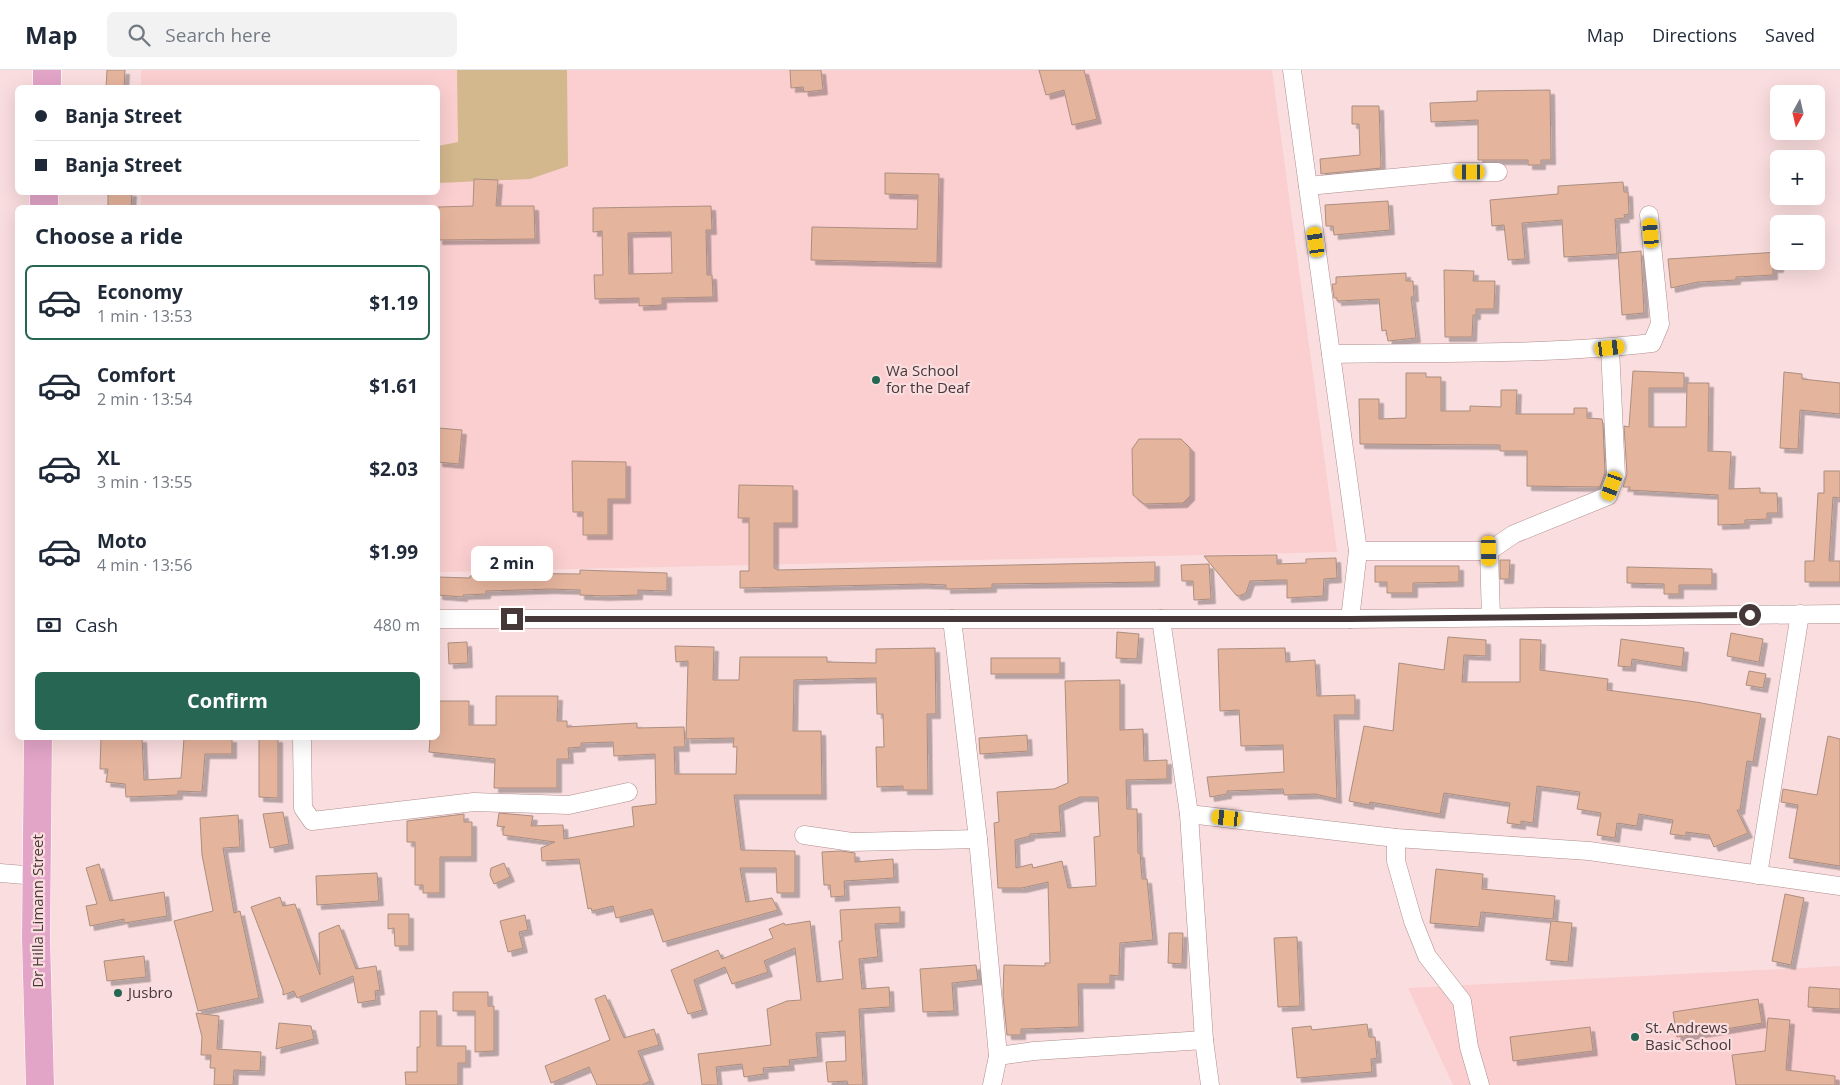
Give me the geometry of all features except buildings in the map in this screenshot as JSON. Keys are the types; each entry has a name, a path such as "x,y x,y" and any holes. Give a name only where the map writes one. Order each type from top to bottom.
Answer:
{"highway":[{"path":"46,85 47,70"},
{"name":"Dr Hilla Limann Street","path":"38,740 36,938 40,1085"}],"street":[{"path":"1292,70 1358,551 1350,619"},
{"path":"1308,186 1455,172 1498,172"},
{"path":"1331,354 1610,348 1652,343 1660,324 1649,215"},
{"path":"1358,551 1489,551 1514,534 1608,496 1616,475 1610,348"},
{"path":"1489,551 1490,617"},
{"path":"1758,875 1800,614"},
{"path":"440,618 1350,619 1840,614"},
{"path":"952,619 978,839 998,1056 992,1085"},
{"path":"1161,619 1189,814 1204,1040 1210,1085"},
{"path":"302,740 303,808 312,821 474,802 569,805 628,792"},
{"path":"1189,814 1396,838 1589,851 1840,886"},
{"path":"804,835 852,842 978,839"},
{"path":"1396,838 1396,860 1413,921 1427,956 1462,1001 1469,1046 1480,1085"},
{"path":"0,873 37,876"},
{"path":"998,1056 1034,1051 1204,1040"}],"shaded area":[{"name":"Wa School for the Deaf","path":"141,70 1272,70 1337,552 440,572 440,205 141,205 141,195 440,195 440,85 141,85"},
{"path":"457,70 567,70 568,166 530,179 440,183 440,146 458,142"},
{"name":"St. Andrews Basic School","path":"1840,966 1840,1085 1453,1085 1408,988"}],"place":[{"name":"Wa School for the Deaf","path":"876,380"},
{"name":"Jusbro","path":"118,993"},
{"name":"St. Andrews Basic School","path":"1635,1037"}],"route":[{"path":"512,619 1350,619 1750,615"}]}
